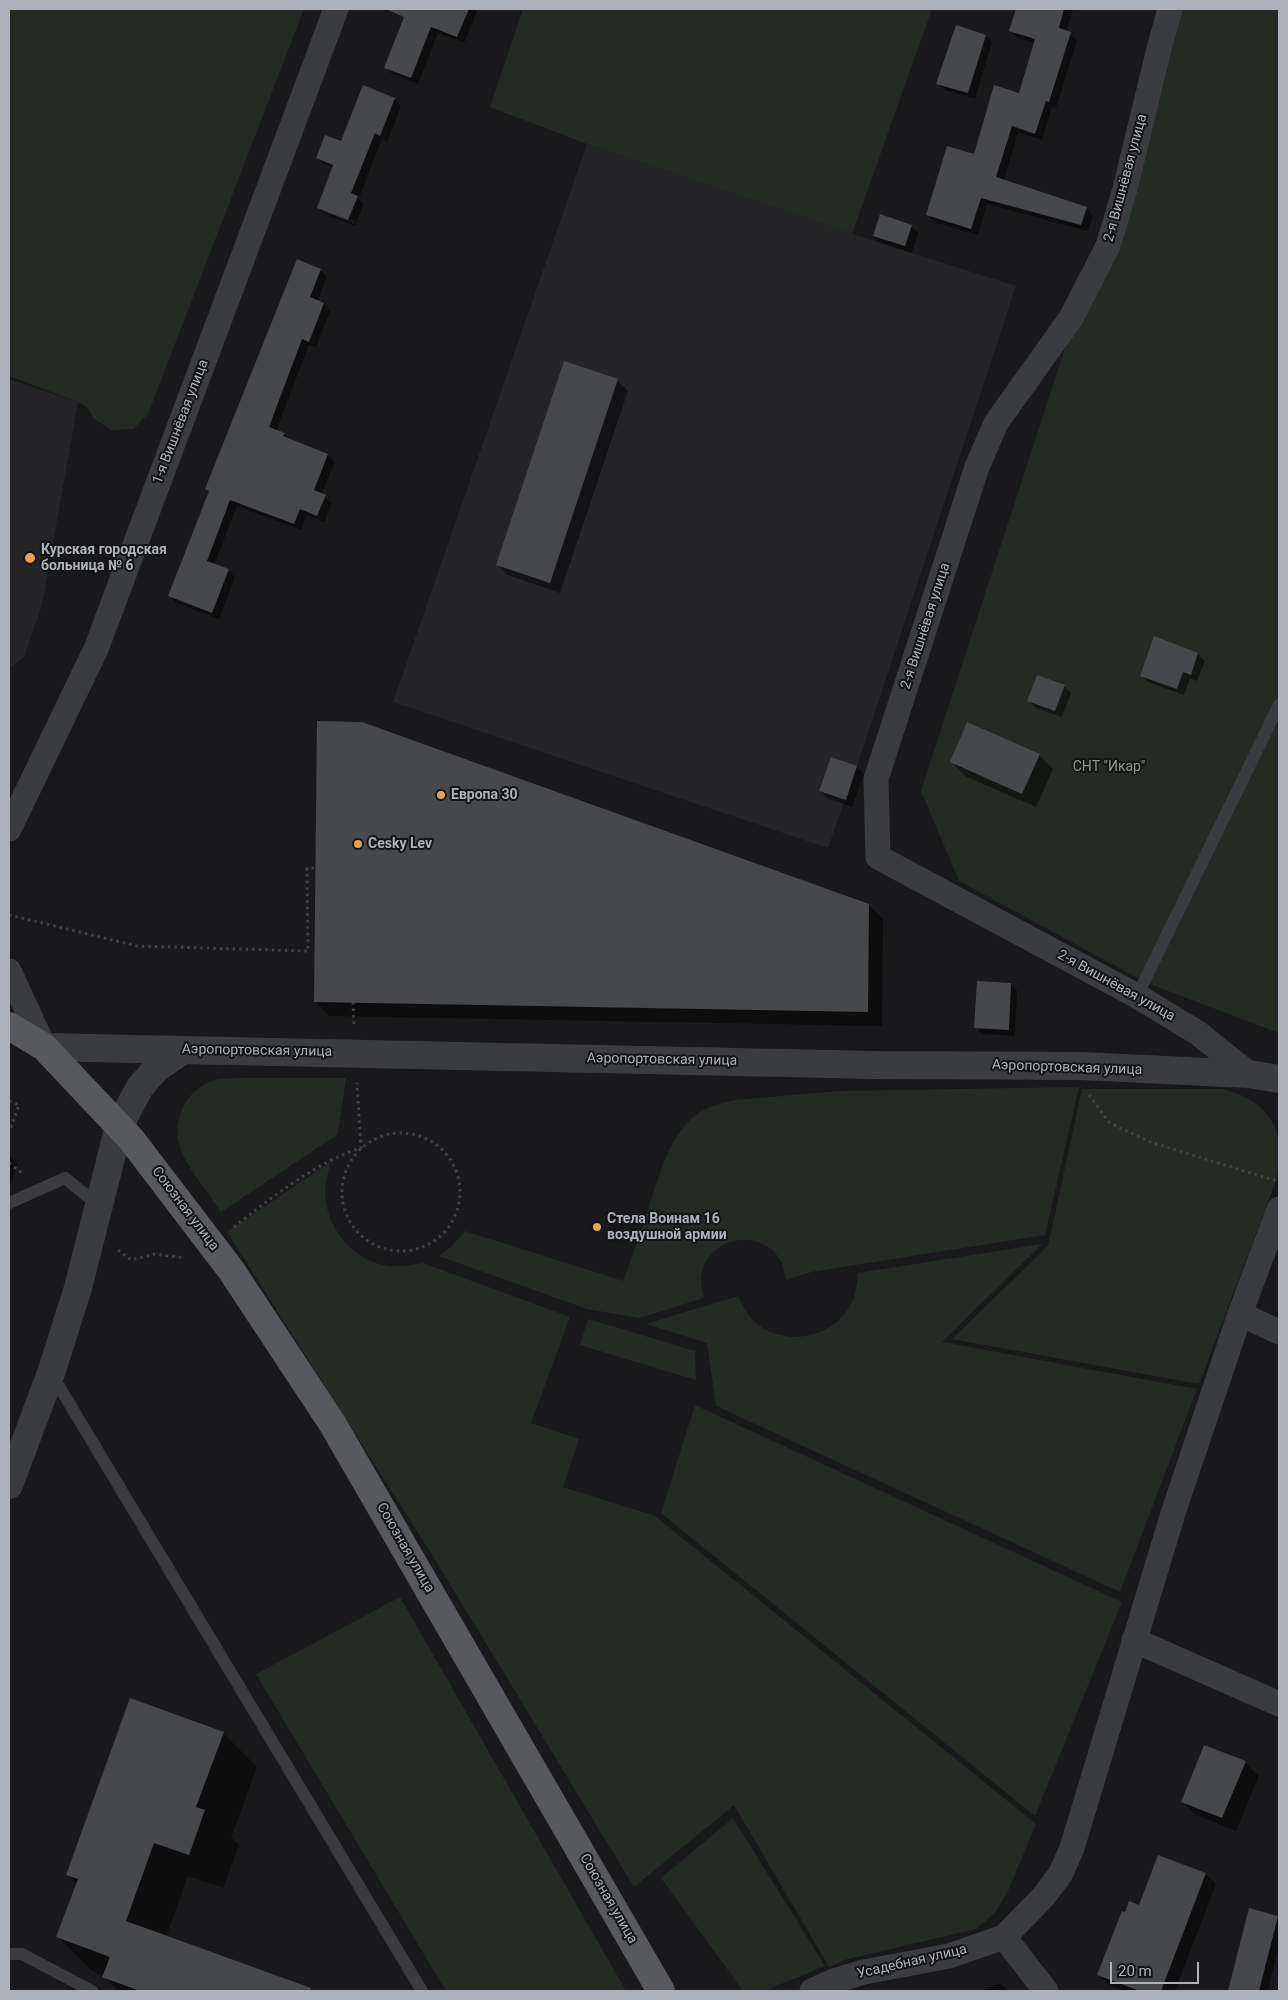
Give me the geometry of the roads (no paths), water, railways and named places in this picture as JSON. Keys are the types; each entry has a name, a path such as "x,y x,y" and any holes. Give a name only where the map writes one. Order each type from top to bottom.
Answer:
{"main road":[{"name":"Союзная улица","path":"9,1026 44,1047 131,1139 231,1270 332,1423 661,1991"}],"street":[{"name":"1-я Вишнёвая улица","path":"9,828 96,649 336,9"},
{"name":"2-я Вишнёвая улица","path":"1170,9 1125,189 1108,246 1071,318 996,424 977,467 876,779 878,857 1137,996 1198,1033 1249,1074"},
{"path":"9,971 44,1047"},
{"name":"Аэропортовская улица","path":"44,1047 865,1064 1081,1066 1249,1074 1279,1079"},
{"path":"9,1485 16,1445 51,1373 78,1288 119,1126 140,1087 156,1068 183,1050"},
{"path":"1046,1991 1004,1937 1044,1896 1061,1873 1072,1848 1174,1510 1240,1314 1279,1208"},
{"path":"1240,1314 1279,1332"},
{"path":"1134,1640 1279,1704"},
{"name":"Усадебная улица","path":"812,1991 834,1981 864,1972 949,1956 1004,1937"}],"lane":[{"path":"1137,996 1279,705"},
{"path":"9,1203 65,1178 98,1205"},
{"path":"51,1373 422,1991"},
{"path":"9,1954 22,1954 92,1991"}],"place":[{"name":"Курская городская больница № 6","path":"30,558"},
{"name":"Европа 30","path":"441,795"},
{"name":"Cesky Lev","path":"358,844"},
{"name":"Стела Воинам 16 воздушной армии","path":"597,1227"}],"park label":[{"name":"СНТ \"Икар\"","path":"1109,767"}]}
